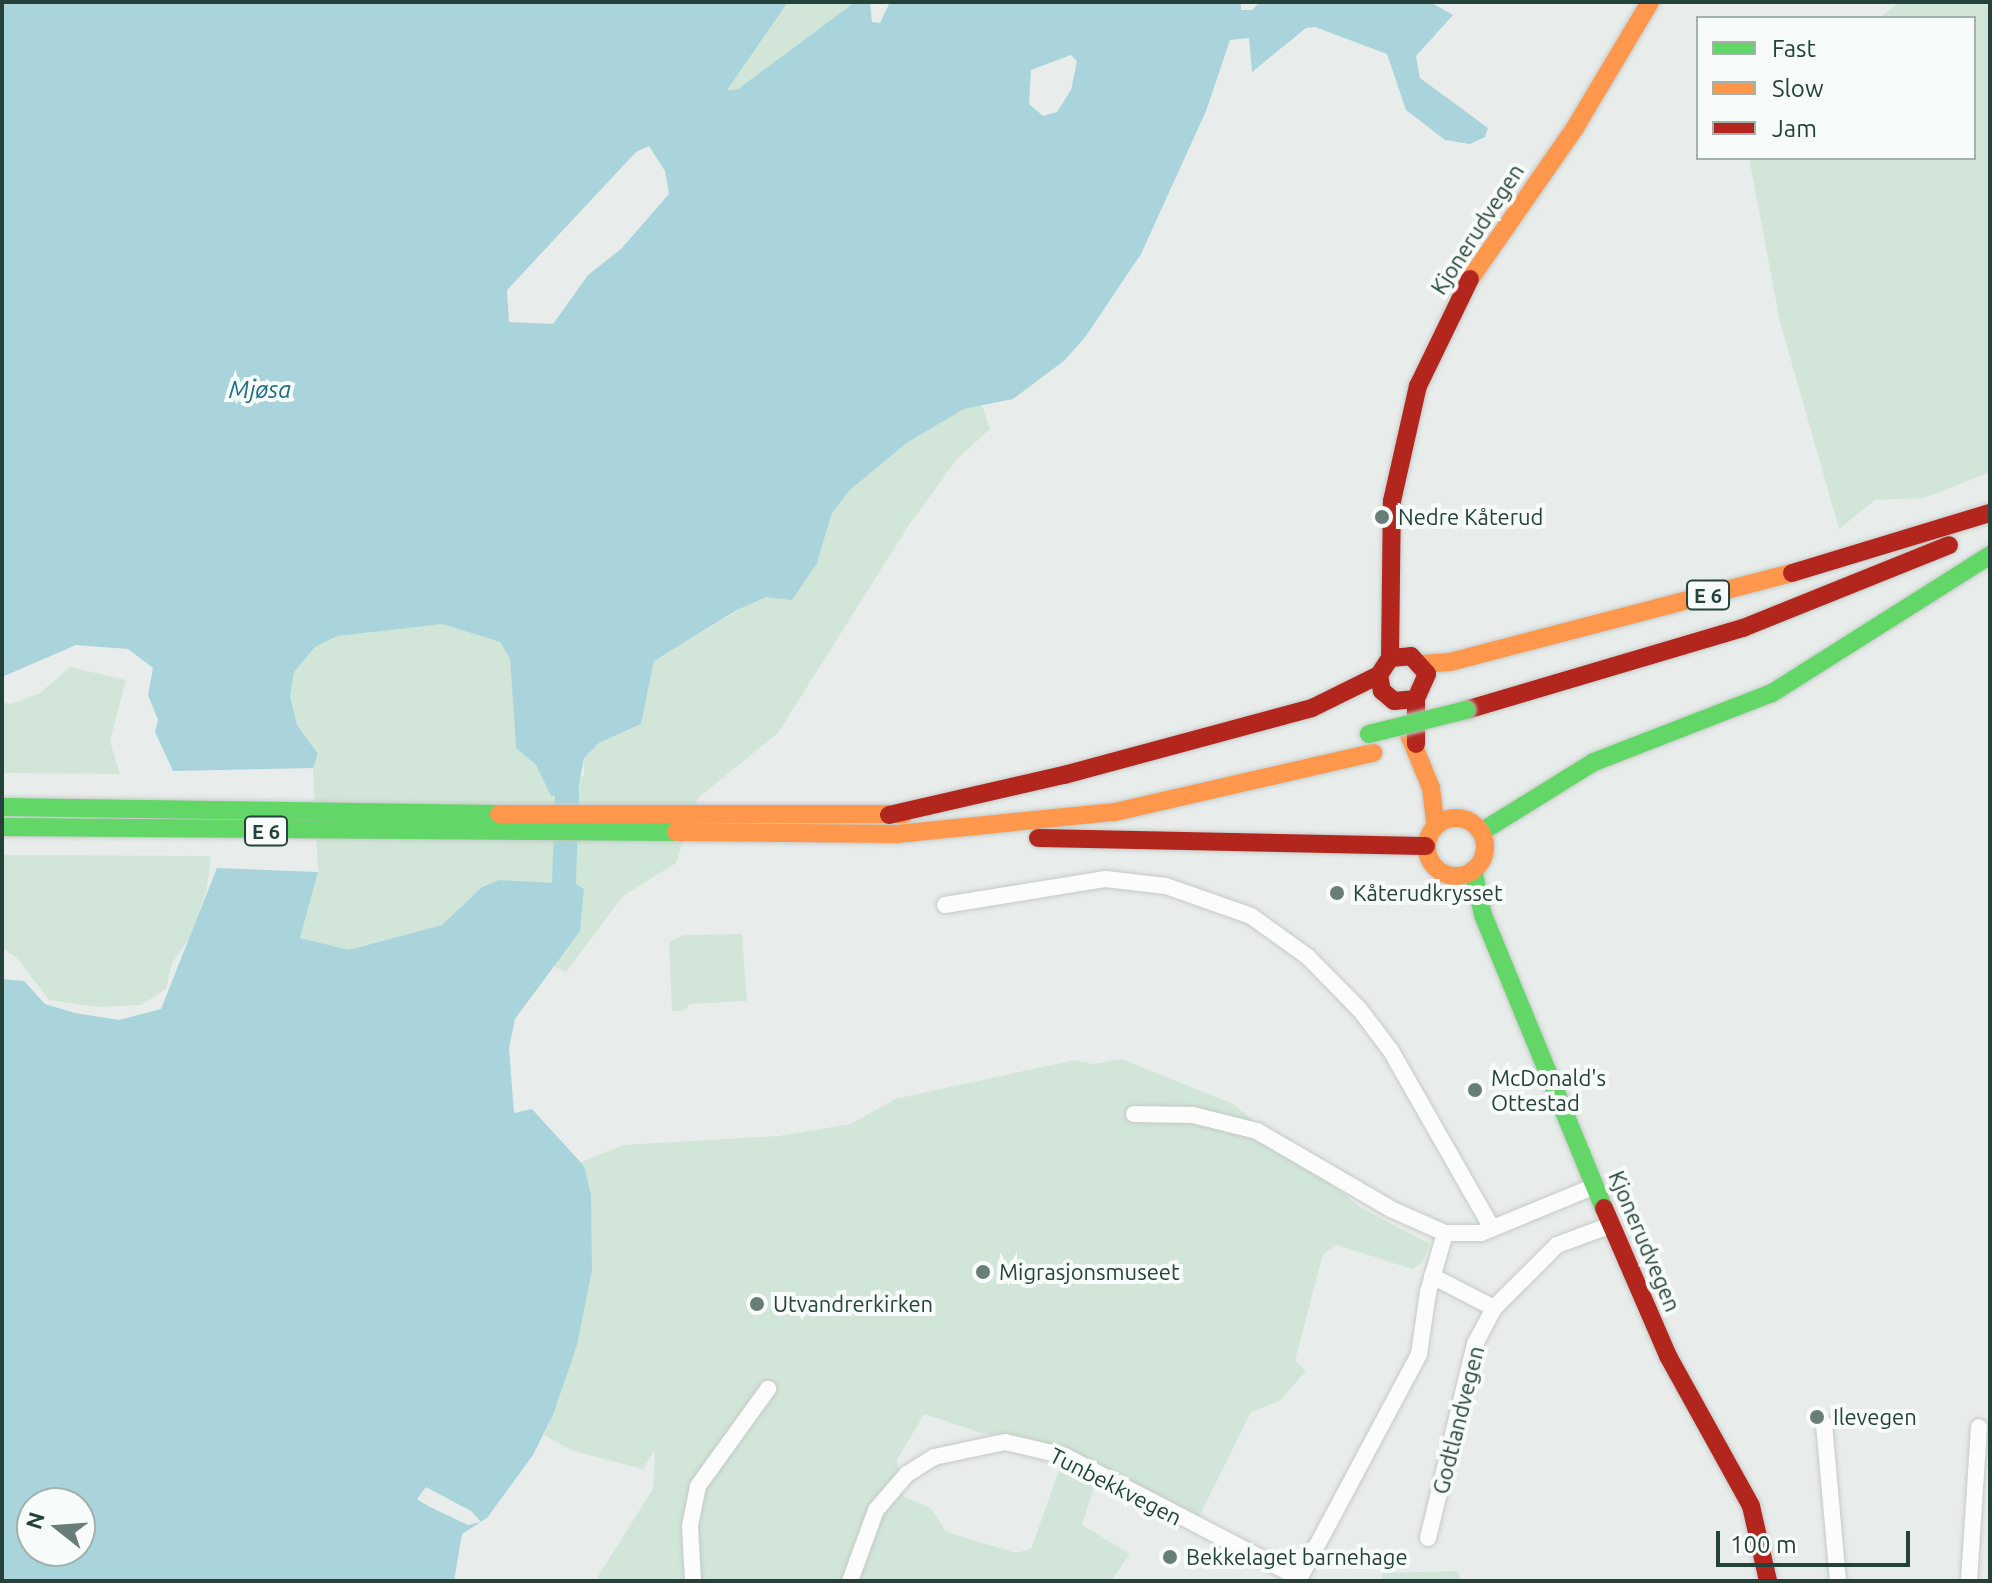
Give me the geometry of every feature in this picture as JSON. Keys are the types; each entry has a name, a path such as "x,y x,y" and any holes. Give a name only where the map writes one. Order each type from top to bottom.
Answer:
{"main road":[{"name":"Kjonerudvegen","path":"1416,744 1416,699 1426,686 1406,659 1390,599 1396,469 1408,416 1433,351 1477,265 1575,128 1650,2"},
{"name":"E 6","path":"1406,659 1459,660 1873,552 1990,513"},
{"name":"E 6","path":"2,807 604,815 889,815 1000,808 1126,790 1466,710 1743,628 1990,527"},
{"path":"1902,587 1990,548"},
{"path":"1466,873 1485,849 1481,832 1594,762 1772,693 1990,555"},
{"path":"1719,656 1793,630"},
{"path":"1379,675 1406,659"},
{"name":"Kjonerudvegen","path":"1379,675 1382,691 1394,701 1416,744 1431,788 1436,826"},
{"name":"E 6","path":"889,815 1052,778 1312,708 1359,689 1379,675"},
{"path":"1394,701 1416,699"},
{"name":"E 6","path":"897,834 1115,812 1508,719"},
{"name":"Kjonerudvegen","path":"1431,788 1456,818 1481,832"},
{"path":"1426,846 1436,826 1456,818"},
{"name":"E 6","path":"2,827 606,835 897,834 1426,846"},
{"name":"Kjonerudvegen","path":"1426,846 1434,867 1466,873 1668,1356 1739,1479 1751,1506 1768,1581"}],"street":[{"path":"945,905 1022,889 1106,879 1166,886 1251,916 1308,957 1360,1010 1391,1051 1492,1228"},
{"path":"1134,1114 1193,1115 1257,1131 1393,1210 1445,1233 1492,1228 1595,1186"},
{"name":"Godtlandvegen","path":"1428,1538 1475,1344 1494,1308 1557,1245 1611,1225"},
{"name":"Tunbekkvegen","path":"850,1581 876,1510 907,1474 945,1454 1005,1442 1065,1456 1298,1580 1419,1354 1432,1276 1445,1233"},
{"path":"1432,1276 1494,1308"},
{"path":"693,1581 690,1526 698,1486 768,1389"},
{"path":"1824,1424 1838,1581"},
{"path":"1977,1581 1969,1581 1979,1427"}],"green space":[{"path":"788,2 855,2 738,89 726,89"},
{"path":"1899,2 1990,2 1990,472 1924,498 1875,500 1839,529 1780,322 1749,160 1976,160 1976,16 1882,16"},
{"path":"982,405 990,429 957,459 909,525 778,733 698,798 676,863 623,896 566,972 552,966 580,930 576,884 499,880 482,887 442,925 349,951 300,938 318,872 313,768 318,754 297,725 290,696 294,672 315,647 337,636 411,624 442,624 500,642 510,659 516,748 536,765 551,796 584,775 584,758 599,743 641,724 654,661 817,563 832,513 850,490 908,442 964,409"},
{"path":"70,667 126,680 110,741 120,774 2,773 2,702 11,704 40,693"},
{"path":"2,855 211,856 206,893 190,937 172,963 166,989 141,1005 99,1007 49,1000 17,958 2,948"},
{"path":"742,934 747,1001 690,1004 683,1011 672,1011 669,942 684,935"},
{"path":"1121,1059 1233,1104 1361,1208 1430,1244 1422,1263 1412,1269 1337,1245 1323,1254 1295,1361 1306,1371 1280,1401 1251,1412 1200,1515 1192,1518 1059,1445 981,1433 924,1414 897,1460 903,1496 932,1509 946,1532 1016,1553 1031,1549 1062,1462 1097,1478 1082,1525 1130,1554 1111,1581 595,1581 653,1489 655,1449 643,1469 573,1451 544,1435 553,1415 579,1163 624,1145 778,1136 851,1124 895,1099 1075,1060 1093,1064"},
{"path":"1457,1571 1462,1581 1381,1581 1383,1573"}],"water":[{"name":"Mjøsa","path":"2,2 788,2 727,90 738,89 855,2 870,2 872,22 880,23 890,2 1241,2 1241,10 1252,10 1260,2 1430,2 1453,15 1416,56 1420,78 1488,128 1485,137 1470,144 1445,140 1406,110 1387,54 1315,27 1306,28 1252,72 1249,38 1230,40 1206,111 1141,254 1086,336 1065,360 1013,399 964,409 908,442 850,490 832,513 817,563 792,600 766,597 737,610 654,661 641,724 599,743 584,758 577,795 551,796 536,765 516,748 510,659 500,642 442,624 337,636 315,647 294,672 290,696 297,725 318,754 313,768 173,771 155,732 158,720 148,695 153,668 128,649 76,645 2,677","holes":["1071,55 1077,61 1071,90 1057,112 1043,116 1029,104 1031,70","649,146 665,171 669,194 621,249 588,275 553,324 509,322 507,290 636,152"]},
{"path":"217,868 318,872 300,938 349,950 442,925 482,887 499,880 576,884 584,889 580,931 515,1019 509,1048 514,1113 532,1109 584,1166 591,1195 592,1270 577,1345 553,1415 533,1455 487,1518 462,1534 454,1581 2,1581 2,979 24,981 45,1004 75,1013 119,1020 161,1009"}],"pier":[{"path":"426,1487 471,1511 481,1522 468,1525 417,1499"}],"waterway":[{"path":"564,883 567,795"}],"traffic: fast":[{"path":"1481,832 1594,762 1772,693 1990,555"},
{"path":"1369,734 1466,710"},
{"path":"2,807 499,814"},
{"path":"2,827 676,832"},
{"path":"1473,870 1483,915 1604,1208"}],"traffic: slow":[{"path":"1470,279 1575,128 1650,2"},
{"path":"1422,664 1450,662 1792,573"},
{"path":"1408,732 1431,788 1436,826"},
{"path":"676,832 897,834 1115,812 1373,753"},
{"path":"499,814 904,814"},
{"path":"1456,818 1477,826 1485,847 1477,868 1456,876 1435,868 1427,847 1435,826 1456,818"}],"traffic: jam":[{"path":"1390,658 1392,501 1418,386 1470,279"},
{"path":"1792,573 1990,513"},
{"path":"1466,710 1743,628 1949,545"},
{"path":"1416,699 1394,701 1382,691 1379,675 1390,658 1411,656 1427,674 1416,699 1416,744"},
{"path":"889,815 1064,775 1312,708 1379,675"},
{"path":"1038,838 1426,846"},
{"path":"1604,1208 1668,1356 1751,1506 1768,1581"}],"place":[{"name":"Nedre Kåterud","path":"1382,517"},
{"name":"Kåterudkrysset","path":"1337,893"},
{"name":"McDonald's Ottestad","path":"1475,1090"},
{"name":"Migrasjonsmuseet","path":"983,1272"},
{"name":"Utvandrerkirken","path":"757,1304"},
{"name":"Ilevegen","path":"1817,1417"},
{"name":"Bekkelaget barnehage","path":"1170,1557"}]}
